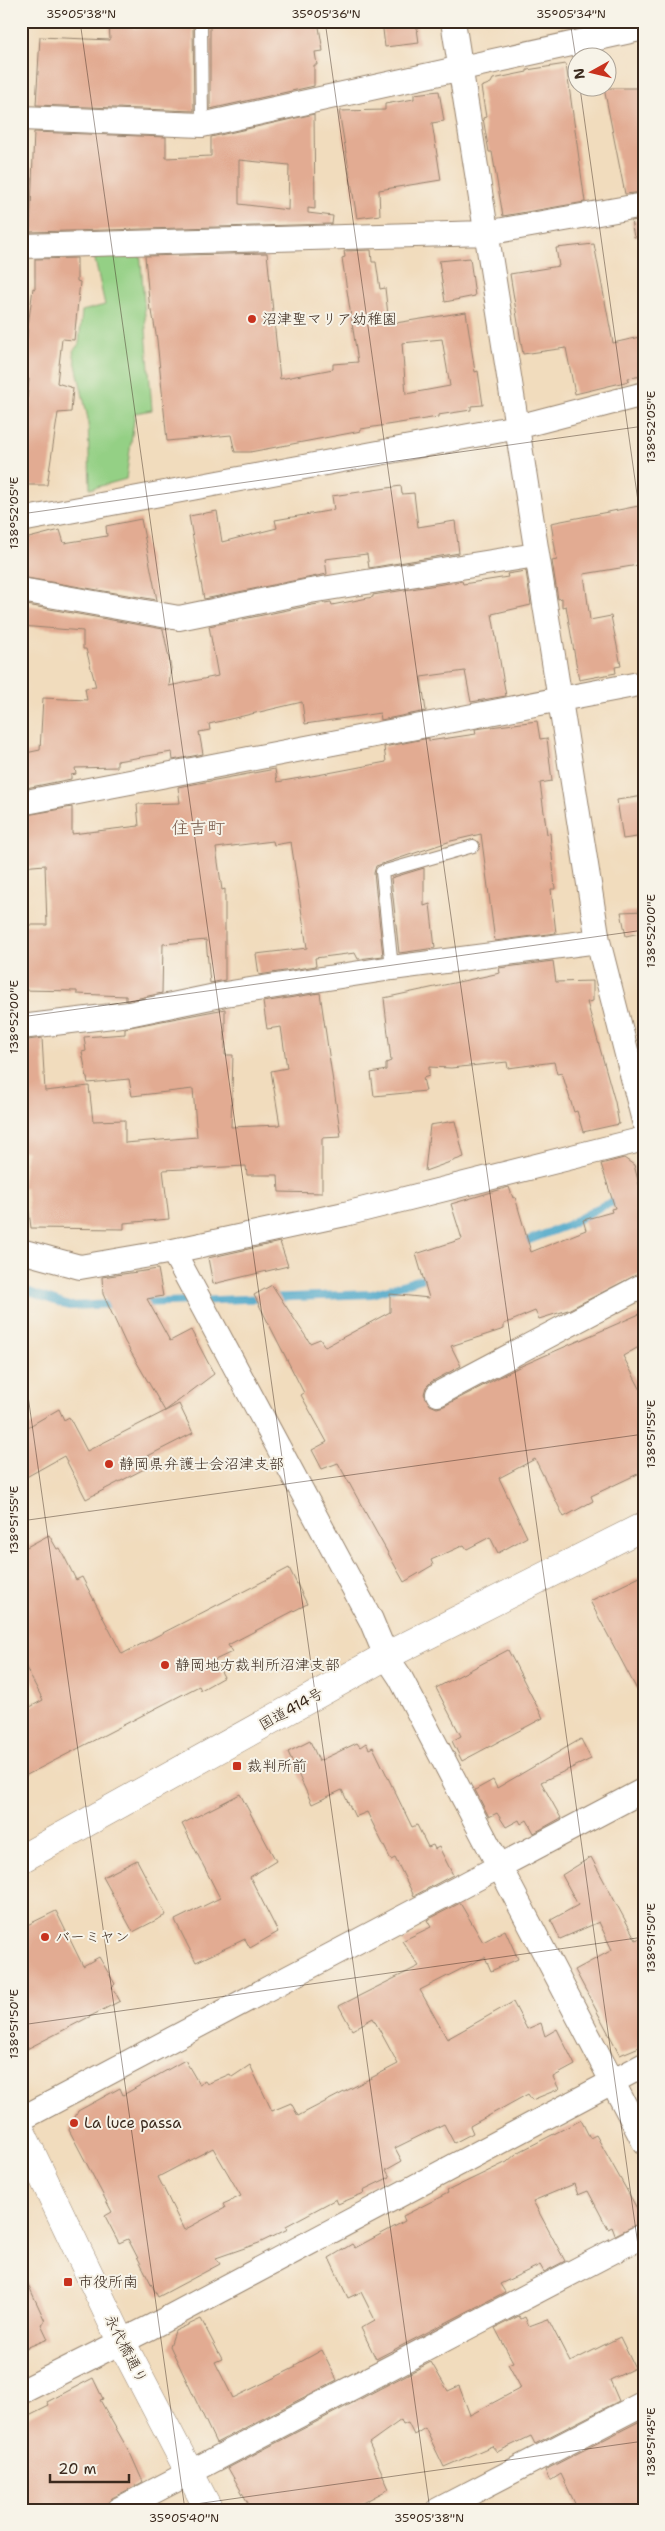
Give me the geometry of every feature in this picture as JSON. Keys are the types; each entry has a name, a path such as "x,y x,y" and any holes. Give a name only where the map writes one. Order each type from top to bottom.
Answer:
{"main road":[{"name":"国道414号","path":"21,1859 386,1656 644,1526"},
{"name":"永代橋通り","path":"21,2131 121,2341 209,2510"}],"street":[{"path":"453,21 598,941 644,1121"},
{"path":"21,118 202,125 644,28"},
{"path":"21,246 486,233 644,205"},
{"path":"21,520 517,426 644,394"},
{"path":"21,590 179,618 310,591 536,555"},
{"path":"21,802 644,682"},
{"path":"21,1027 129,1014 225,994 392,968 598,941"},
{"path":"21,1251 80,1267 174,1251 363,1210 644,1139"},
{"path":"174,1251 371,1620 386,1656 400,1677 498,1867 644,2142"},
{"path":"438,1394 644,1285"},
{"path":"21,2118 644,1790"},
{"path":"21,2392 644,2065"},
{"path":"118,2510 644,2235"},
{"path":"438,2510 644,2403"}],"lane":[{"path":"201,21 202,125"},
{"path":"392,968 382,872 473,846"}],"green space":[{"path":"140,249 152,410 135,413 126,479 90,489 88,419 73,351 79,344 82,311 105,305 93,251"}],"building":[{"path":"109,21 133,21 134,28 193,26 194,111 36,105 40,37 110,40"},
{"path":"210,21 318,21 323,51 315,52 317,65 314,65 314,86 210,109"},
{"path":"382,21 416,21 419,43 385,47"},
{"path":"566,64 568,98 571,98 585,202 503,216 492,152 489,152 483,118 486,117 481,87 491,83 493,79 527,72 527,70"},
{"path":"618,88 644,88 644,192 625,194 606,98 618,98"},
{"path":"439,91 444,121 432,123 441,180 379,190 380,215 357,218 339,111 385,110 385,104 414,99 414,94"},
{"path":"314,114 315,209 308,208 308,213 333,216 332,224 30,232 34,132 166,137 166,158 211,156 211,137","holes":["239,160 289,165 288,210 239,204"]},
{"path":"644,219 644,236 634,237 631,221"},
{"path":"594,244 613,343 644,336 644,376 628,378 629,381 575,394 566,348 523,354 510,274 559,266 556,248"},
{"path":"371,250 372,262 376,262 380,289 385,288 389,324 466,312 475,372 478,371 483,405 471,406 471,410 438,415 438,417 361,429 361,431 250,452 235,452 231,435 167,441 157,340 152,311 150,311 145,256 267,253 280,379 333,369 333,364 358,362 342,258 345,257 344,251","holes":["442,339 450,386 406,394 402,343"]},
{"path":"77,258 77,281 80,282 74,340 62,339 57,383 73,388 71,412 58,413 47,485 21,485 21,459 29,379 23,378 33,288 35,289 35,259"},
{"path":"470,258 475,296 445,302 439,261"},
{"path":"401,486 402,494 414,493 418,527 455,521 459,553 369,568 367,554 325,559 327,574 204,599 189,516 217,511 222,542 277,528 275,520 334,510 332,496"},
{"path":"644,505 644,564 584,574 590,620 611,616 621,666 615,667 616,673 579,680 566,606 562,607 562,598 558,599 552,561 557,560 551,523"},
{"path":"141,519 157,600 21,577 21,540 60,530 64,543 107,536 106,526"},
{"path":"526,571 531,605 492,614 506,696 471,702 465,671 421,677 426,711 381,720 380,713 305,724 302,702 209,724 210,730 199,732 203,754 173,760 172,752 117,761 117,767 75,768 76,774 71,775 71,779 21,789 21,754 40,750 43,698 87,700 85,688 96,687 86,649 83,649 83,631 21,626 21,604 163,629 171,668 169,686 218,676 209,626 312,605 331,602 332,605 373,597 373,595 462,581 463,584 508,577 507,574"},
{"path":"537,721 540,739 547,738 552,781 540,783 547,834 550,833 555,889 551,889 556,933 495,941 481,834 451,841 376,866 374,873 383,956 358,959 355,953 315,958 316,966 259,975 256,954 307,948 291,842 274,845 273,841 216,848 222,890 225,889 225,980 210,983 206,940 163,944 162,993 126,1001 126,996 77,994 77,991 21,990 21,925 47,925 45,865 21,867 21,816 72,807 72,834 139,826 137,804 180,803 178,787 275,769 277,782 323,774 386,762 384,747 429,738 429,741 476,734 475,729"},
{"path":"644,796 644,836 623,839 617,800"},
{"path":"424,868 424,906 430,904 435,948 399,953 391,878"},
{"path":"644,911 644,932 626,936 621,912"},
{"path":"553,961 556,982 593,981 593,1001 587,1002 615,1102 619,1124 583,1132 577,1111 574,1112 562,1073 557,1074 554,1062 508,1068 507,1062 451,1068 429,1067 429,1076 423,1078 426,1091 374,1096 371,1073 386,1070 386,1063 391,1061 384,998 500,973 499,968"},
{"path":"320,993 341,1137 322,1138 322,1193 279,1192 278,1175 247,1175 246,1166 163,1170 169,1219 124,1223 124,1229 31,1228 26,1188 22,1187 27,1151 21,1151 21,1041 42,1038 45,1091 89,1086 93,1121 125,1120 125,1143 197,1137 193,1089 132,1096 129,1079 88,1083 82,1052 86,1051 84,1037 125,1034 125,1028 225,1009 225,1055 233,1055 231,1127 280,1125 271,1071 287,1068 281,1027 267,1029 263,1002"},
{"path":"455,1121 464,1157 425,1171 430,1125"},
{"path":"624,1158 634,1165 644,1203 644,1271 568,1310 539,1319 535,1311 504,1324 504,1329 451,1346 461,1366 431,1382 426,1387 424,1394 430,1405 437,1408 444,1406 519,1367 644,1312 644,1344 623,1356 644,1396 644,1471 591,1496 593,1501 564,1517 535,1459 499,1478 527,1537 498,1553 490,1537 467,1549 464,1545 431,1560 433,1565 404,1582 338,1463 322,1469 312,1450 327,1442 301,1395 304,1393 254,1295 272,1285 310,1343 320,1339 325,1347 390,1312 390,1294 429,1298 416,1254 462,1239 451,1204 509,1187 513,1198 515,1197 531,1252 586,1230 583,1220 612,1212 611,1209 615,1208 601,1164"},
{"path":"280,1242 288,1266 213,1284 208,1258"},
{"path":"158,1269 163,1296 147,1299 170,1341 191,1330 214,1374 165,1411 125,1342 103,1294 102,1277"},
{"path":"179,1404 193,1433 146,1457 150,1466 86,1499 64,1456 21,1480 21,1431 59,1409 64,1420 69,1417 87,1451"},
{"path":"49,1535 57,1549 60,1548 76,1580 82,1577 122,1654 289,1568 307,1604 228,1645 232,1652 215,1660 224,1677 201,1690 199,1686 21,1778 21,1712 43,1700 21,1658 21,1550"},
{"path":"644,1575 644,1703 590,1601"},
{"path":"508,1650 543,1718 462,1761 452,1741 461,1736 436,1688"},
{"path":"581,1739 591,1759 541,1782 561,1818 534,1833 527,1820 521,1824 519,1820 506,1827 497,1813 489,1817 475,1790 493,1780 497,1788"},
{"path":"310,1741 319,1761 357,1743 360,1747 366,1743 369,1749 373,1747 412,1827 417,1825 428,1847 433,1845 435,1849 439,1847 453,1875 414,1896 395,1858 391,1860 367,1812 355,1817 342,1790 312,1804 288,1752"},
{"path":"240,1794 276,1861 250,1877 278,1932 250,1948 245,1939 196,1962 175,1920 220,1898 182,1824"},
{"path":"591,1857 636,1940 644,1936 644,2045 620,2055 575,1970 612,1950 599,1922 560,1939 551,1920 578,1905 562,1875"},
{"path":"137,1860 166,1915 133,1932 103,1877"},
{"path":"460,1903 483,1942 505,1930 518,1959 491,1971 485,1957 420,1990 447,2039 513,2002 527,2029 541,2023 545,2036 557,2029 575,2065 553,2077 559,2089 532,2100 528,2094 470,2126 473,2133 454,2143 444,2124 395,2148 402,2161 386,2170 390,2177 363,2190 364,2193 338,2204 336,2199 286,2226 288,2229 259,2243 216,2258 220,2264 158,2297 128,2239 119,2243 105,2216 112,2212 69,2130 78,2111 120,2088 123,2095 185,2060 199,2084 205,2081 207,2084 230,2074 232,2077 250,2065 272,2111 291,2103 298,2116 398,2064 373,2018 352,2030 339,2006 419,1966 402,1941 431,1927 427,1920","holes":["213,2148 241,2196 223,2204 225,2208 184,2230 158,2177"]},
{"path":"56,1911 83,1966 99,1957 115,1984 112,1987 120,2001 21,2052 21,1928"},
{"path":"581,2120 590,2138 596,2135 644,2221 615,2235 612,2227 608,2229 588,2191 578,2195 574,2184 533,2201 565,2261 544,2272 540,2265 500,2284 505,2292 376,2359 361,2328 375,2320 361,2292 348,2298 329,2258 352,2244 355,2248 405,2221 403,2216 448,2193 447,2191 507,2162 517,2153"},
{"path":"21,2269 45,2321 41,2324 48,2339 21,2350"},
{"path":"519,2316 521,2319 525,2317 529,2326 548,2319 570,2362 620,2337 635,2368 610,2380 619,2401 535,2444 531,2436 497,2452 492,2446 444,2467 425,2428 414,2435 408,2423 403,2425 401,2420 369,2443 389,2489 349,2510 252,2510 228,2468 431,2362 448,2391 459,2386 470,2415 521,2388 508,2364 513,2362 495,2328"},
{"path":"201,2319 222,2359 215,2362 233,2398 296,2367 295,2365 322,2350 337,2380 216,2443 170,2346 175,2331"},
{"path":"93,2378 103,2399 100,2400 131,2455 143,2482 112,2498 103,2510 28,2510 21,2497 21,2420 49,2406 47,2402"},
{"path":"644,2419 644,2510 578,2510 561,2474 550,2481 545,2470"}],"waterway":[{"path":"519,1244 568,1225 602,1206 644,1193"},
{"path":"140,1303 372,1294 431,1276"},
{"path":"21,1289 69,1306 116,1304"}],"place":[{"name":"沼津聖マリア幼稚園","path":"252,319"},
{"name":"静岡県弁護士会沼津支部","path":"109,1464"},
{"name":"静岡地方裁判所沼津支部","path":"165,1665"},
{"name":"裁判所前","path":"237,1766"},
{"name":"バーミヤン","path":"45,1937"},
{"name":"La luce passa","path":"74,2123"},
{"name":"市役所南","path":"68,2282"}],"district":[{"name":"住吉町","path":"198,828"}]}
